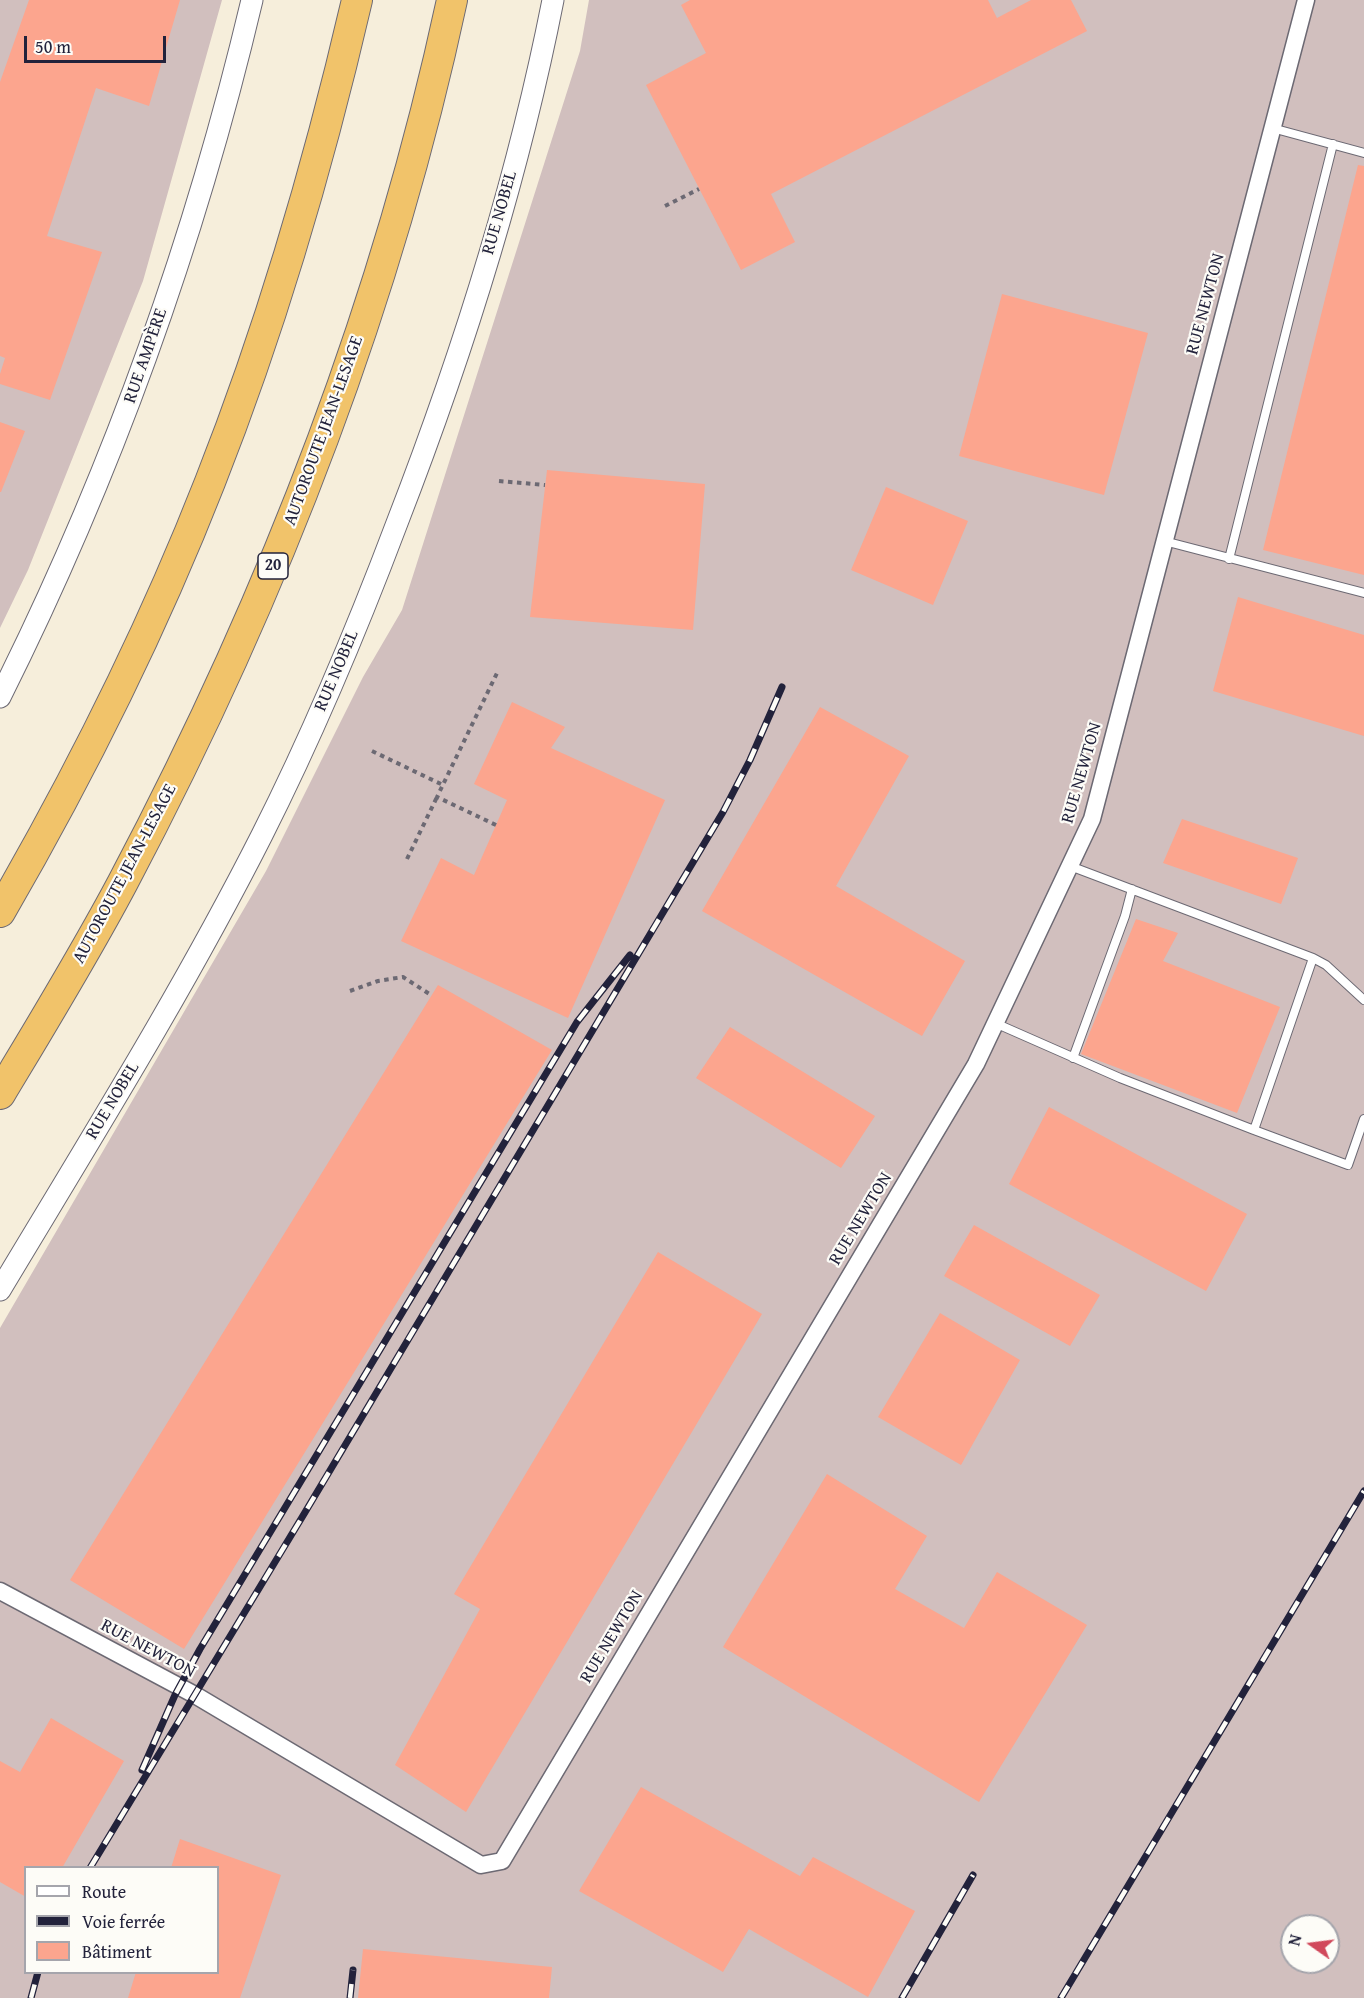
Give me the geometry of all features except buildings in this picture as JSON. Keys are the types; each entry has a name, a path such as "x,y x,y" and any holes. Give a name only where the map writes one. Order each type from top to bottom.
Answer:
{"highway":[{"path":"0,912 52,820 108,711 210,483 262,340 305,204 322,146 357,0"},
{"name":"AUTOROUTE JEAN-LESAGE","path":"0,1094 73,971 138,854 224,678 278,555 336,401 378,277 419,135 452,0"}],"street":[{"name":"RUE AMPÈRE","path":"0,697 76,536 139,378 212,154 252,0"},
{"name":"RUE NOBEL","path":"0,1290 129,1075 217,920 276,806 341,664 415,478 472,309 518,150 553,0"},
{"name":"RUE NEWTON","path":"0,1592 195,1695 481,1865 502,1861 976,1064 1092,819 1306,0"}],"lane":[{"path":"1272,128 1364,153"},
{"path":"1229,559 1333,144"},
{"path":"1163,541 1364,592"},
{"path":"1070,866 1313,958 1326,966 1364,1000"},
{"path":"1073,1058 1125,916 1132,890"},
{"path":"1254,1130 1313,958"},
{"path":"995,1023 1120,1078 1348,1165 1364,1119"}],"path":[{"path":"665,206 699,189"},
{"path":"499,480 545,485"},
{"path":"407,859 497,673"},
{"path":"372,751 443,785"},
{"path":"437,797 496,825"},
{"path":"350,992 378,981 403,977 431,995"}],"shaded area":[{"path":"0,0 222,0 143,281 28,570 0,628"},
{"path":"589,0 1364,0 1364,1998 0,1998 0,1328 266,871 363,677 402,610 580,51"}],"railway":[{"path":"91,1866 723,812 750,760 782,687"},
{"path":"142,1770 175,1695 200,1649 577,1022 630,955"},
{"path":"1061,1998 1364,1491"},
{"path":"902,1998 973,1875"},
{"path":"350,1998 353,1970"},
{"path":"31,1998 37,1974"}]}
